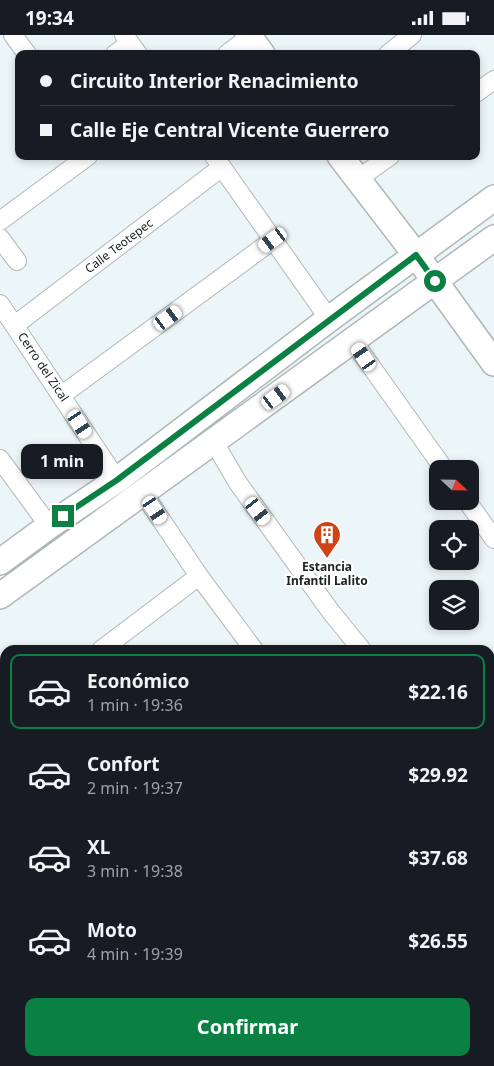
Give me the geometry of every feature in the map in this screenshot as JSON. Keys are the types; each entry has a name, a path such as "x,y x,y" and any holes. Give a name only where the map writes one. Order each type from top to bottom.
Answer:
{"main road":[{"path":"343,160 416,255 494,363"},
{"path":"0,562 49,525 117,480 329,319 494,198"},
{"path":"0,596 494,238"}],"street":[{"path":"13,35 24,50"},
{"path":"393,50 412,35"},
{"path":"234,50 253,40"},
{"path":"480,90 494,80"},
{"path":"0,221 83,160"},
{"path":"358,179 384,160"},
{"path":"218,162 329,319"},
{"name":"Calle Teotepec","path":"15,325 218,162"},
{"path":"0,238 17,261"},
{"path":"62,395 273,240"},
{"name":"Cerro del Zical","path":"0,304 117,480"},
{"path":"352,341 438,460"},
{"path":"214,442 238,483 331,612 358,645"},
{"path":"0,459 49,525"},
{"path":"144,493 247,645"},
{"path":"473,510 494,539"},
{"path":"109,645 199,576"}],"place":[{"name":"Estancia Infantil Lalito","path":"327,559"}],"route":[{"path":"63,516 117,480 416,255 435,281"}]}
